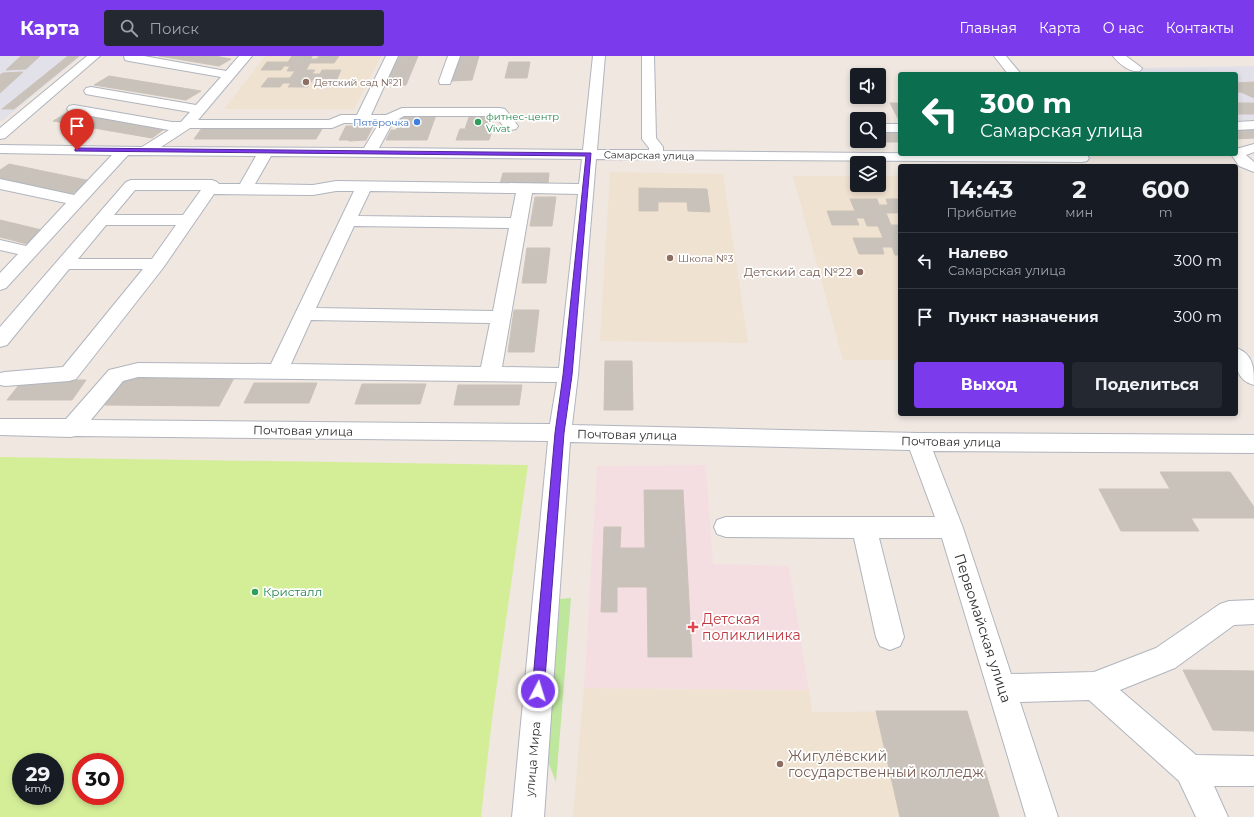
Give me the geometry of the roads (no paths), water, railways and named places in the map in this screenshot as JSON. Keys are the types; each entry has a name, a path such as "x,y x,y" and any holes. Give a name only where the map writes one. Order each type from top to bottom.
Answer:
{"street":[{"path":"0,135 94,56"},
{"path":"145,151 186,125 246,56"},
{"path":"362,119 392,56"},
{"path":"445,81 454,56"},
{"name":"улица Мира","path":"528,817 560,433 568,375 599,56"},
{"path":"648,56 649,139 656,147 656,155"},
{"path":"1119,56 1131,66 1136,68"},
{"path":"129,57 229,75"},
{"path":"998,58 1013,72"},
{"path":"91,91 199,110"},
{"path":"74,109 172,126 332,124 341,119 388,119 402,112 500,112 511,126"},
{"path":"369,153 388,119"},
{"path":"1238,126 1254,126"},
{"path":"886,128 898,128"},
{"name":"Самарская улица","path":"0,148 124,151 850,157"},
{"path":"1254,148 1244,150 1238,154 1240,159 1245,164 1254,167"},
{"path":"0,284 124,151"},
{"path":"245,189 266,152"},
{"name":"Самарская улица","path":"886,158 959,162 1083,159"},
{"path":"0,184 78,201"},
{"path":"0,340 130,184 212,184 157,264 69,374 2,380"},
{"path":"209,189 313,190 336,186 585,189"},
{"path":"276,372 364,187"},
{"path":"490,375 525,188"},
{"path":"101,220 188,220"},
{"path":"348,221 518,223"},
{"path":"0,245 30,252"},
{"path":"64,264 157,264"},
{"path":"304,314 501,317"},
{"path":"1238,358 1254,378"},
{"path":"71,429 116,375 138,370 568,375"},
{"name":"Почтовая улица","path":"0,427 71,429 560,433 918,442 1254,444"},
{"name":"Первомайская улица","path":"918,442 951,528 1042,817"},
{"path":"726,527 951,528"},
{"path":"864,528 890,637"},
{"path":"1002,688 1094,686 1165,658 1229,613 1254,612"},
{"path":"1094,686 1190,770 1212,817"},
{"path":"1190,770 1254,771"}],"place":[{"name":"Детский сад №21","path":"306,82"},
{"name":"Пятёрочка","path":"417,122"},
{"name":"фитнес-центр Vivat","path":"478,122"},
{"name":"Школа №3","path":"670,258"},
{"name":"Детский сад №22","path":"860,272"},
{"name":"Кристалл","path":"255,592"},
{"name":"Детская поликлиника","path":"693,627"},
{"name":"Жигулёвский государственный колледж","path":"780,764"}]}
